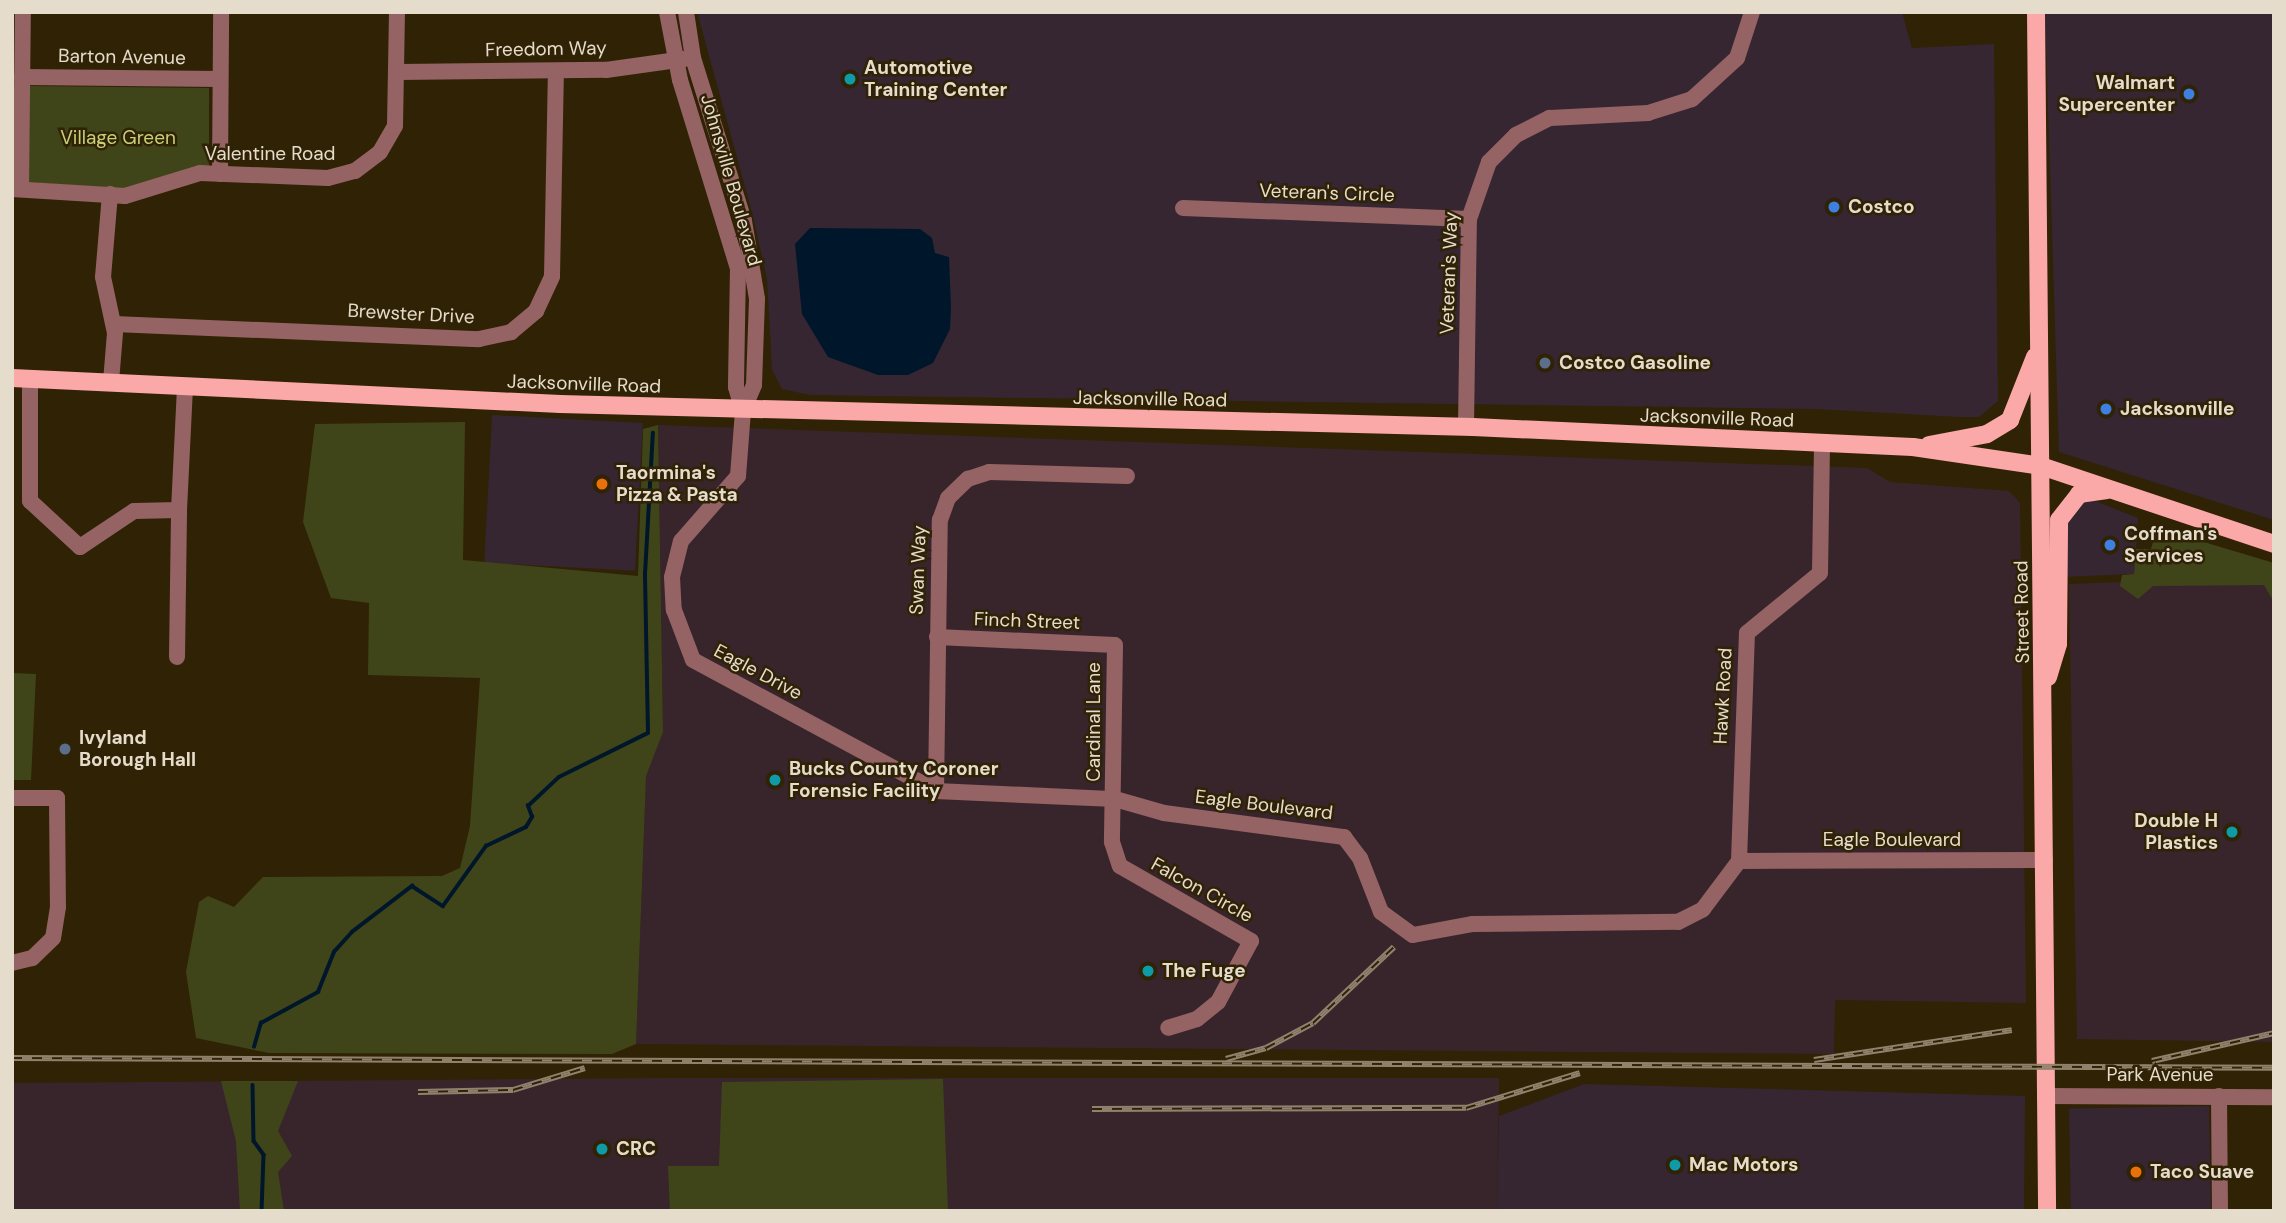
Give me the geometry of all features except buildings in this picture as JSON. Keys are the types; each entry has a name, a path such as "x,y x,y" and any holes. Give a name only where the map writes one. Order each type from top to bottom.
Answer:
{"main road":[{"name":"Street Road","path":"2036,12 2047,1211"},
{"path":"1913,447 1987,434 2010,420 2040,344"},
{"name":"Jacksonville Road","path":"21,379 743,411 1466,427 1913,447 2041,466 2274,544"},
{"path":"2044,691 2058,644 2059,520 2079,494 2110,489"}],"street":[{"path":"17,189 23,12"},
{"path":"220,174 221,12"},
{"name":"Valentine Road","path":"17,189 110,194 220,174 328,178 355,171 392,135 399,72 397,12"},
{"name":"Johnsville Boulevard","path":"667,12 675,60 738,268 736,387 743,411"},
{"name":"Johnsville Boulevard","path":"686,12 693,58 750,246 757,322 754,385 743,411"},
{"name":"Veteran's Way","path":"1466,427 1469,219 1484,169 1516,135 1562,116 1648,113 1692,99 1737,58 1752,12"},
{"name":"Freedom Way","path":"399,72 556,71 693,58"},
{"name":"Brewster Drive","path":"114,324 479,339 511,332 536,311 552,276 556,71"},
{"name":"Barton Avenue","path":"22,77 220,79"},
{"path":"110,194 103,277 114,324 111,383"},
{"name":"Veteran's Circle","path":"1183,208 1469,219"},
{"path":"21,379 30,501 54,528 80,547 134,511 179,510"},
{"path":"177,657 184,387"},
{"name":"Eagle Drive","path":"743,411 738,476 681,541 672,577 682,644 693,660 748,695 936,791"},
{"name":"Hawk Road","path":"1739,862 1747,633 1820,573 1822,442"},
{"name":"Swan Way","path":"936,791 940,520 947,498 968,479 989,472 1127,476"},
{"name":"Finch Street","path":"937,637 1115,645"},
{"name":"Cardinal Lane","path":"1115,645 1115,799"},
{"name":"Eagle Boulevard","path":"936,791 1115,799 1164,813 1344,837 1360,858 1381,912 1412,935 1473,924 1678,922 1703,909 1724,878 1739,862 2045,860"},
{"path":"12,798 57,798 55,931 32,958 12,963"},
{"name":"Falcon Circle","path":"1115,799 1112,849 1120,866 1153,890 1251,941 1218,1002 1197,1019 1168,1028"},
{"name":"Park Avenue","path":"2045,1096 2274,1097"},
{"path":"2219,1096 2220,1211"}],"shaded area":[{"path":"697,12 1902,12 1912,48 1994,44 1998,401 1979,417 1959,417 1816,409 810,395 782,389 772,370 767,279 752,212"},
{"path":"2045,12 2274,12 2274,520 2059,452"},
{"path":"492,415 643,423 635,571 484,563"},
{"path":"658,425 1867,468 1890,482 2009,491 2020,503 2026,1003 1835,1000 1834,1054 636,1044 646,775 663,732"},
{"path":"2090,499 2138,518 2134,574 2062,577 2062,526 2079,500"},
{"path":"2149,581 2274,583 2274,1042 2077,1039 2069,584"},
{"path":"666,1078 1499,1078 1497,1211 12,1211 12,1083"},
{"path":"1584,1084 2025,1096 2024,1211 1497,1211 1499,1116"},
{"path":"2209,1106 2211,1211 2071,1211 2069,1108"}],"green space":[{"name":"Village Green","path":"30,86 209,88 209,165 125,189 27,182"},
{"path":"465,422 463,560 638,576 643,429 658,425 663,732 646,776 636,1044 612,1054 269,1053 196,1038 186,972 199,902 208,896 234,907 263,877 442,876 460,868 470,826 480,678 368,675 369,603 331,598 303,522 315,424"},
{"path":"2157,528 2274,563 2274,602 2264,585 2153,586 2138,599 2120,586 2122,575 2134,574 2136,549 2151,549"},
{"path":"12,673 36,674 31,780 12,780"},
{"path":"943,1079 948,1211 670,1211 668,1166 719,1166 722,1082"},
{"path":"221,1081 298,1081 278,1131 292,1156 278,1172 284,1211 240,1211 236,1141"}],"water":[{"path":"810,228 920,229 932,238 935,253 949,257 951,308 950,329 933,363 908,375 878,375 828,357 802,314 795,244"}],"waterway":[{"path":"254,1047 261,1023 318,992 334,952 352,932 412,886 443,906 486,846 526,827 532,817 528,806 559,777 648,733 645,574 653,433"},
{"path":"253,1085 254,1141 264,1155 262,1211"}],"railway":[{"path":"1226,1059 1266,1048 1313,1023 1394,947"},
{"path":"1814,1060 2012,1030"},
{"path":"2152,1061 2274,1033"},
{"path":"12,1058 2274,1068"},
{"path":"418,1092 513,1090 585,1068"},
{"path":"1092,1109 1466,1108 1580,1073"}],"place":[{"name":"Automotive Training Center","path":"850,79"},
{"name":"Walmart Supercenter","path":"2189,94"},
{"name":"Costco","path":"1834,207"},
{"name":"Costco Gasoline","path":"1545,363"},
{"name":"Jacksonville","path":"2106,409"},
{"name":"Taormina's Pizza & Pasta","path":"602,484"},
{"name":"Coffman's Services","path":"2110,545"},
{"name":"Ivyland Borough Hall","path":"65,749"},
{"name":"Bucks County Coroner Forensic Facility","path":"775,780"},
{"name":"Double H Plastics","path":"2232,832"},
{"name":"The Fuge","path":"1148,971"},
{"name":"CRC","path":"602,1149"},
{"name":"Mac Motors","path":"1675,1165"},
{"name":"Taco Suave","path":"2136,1172"}]}
